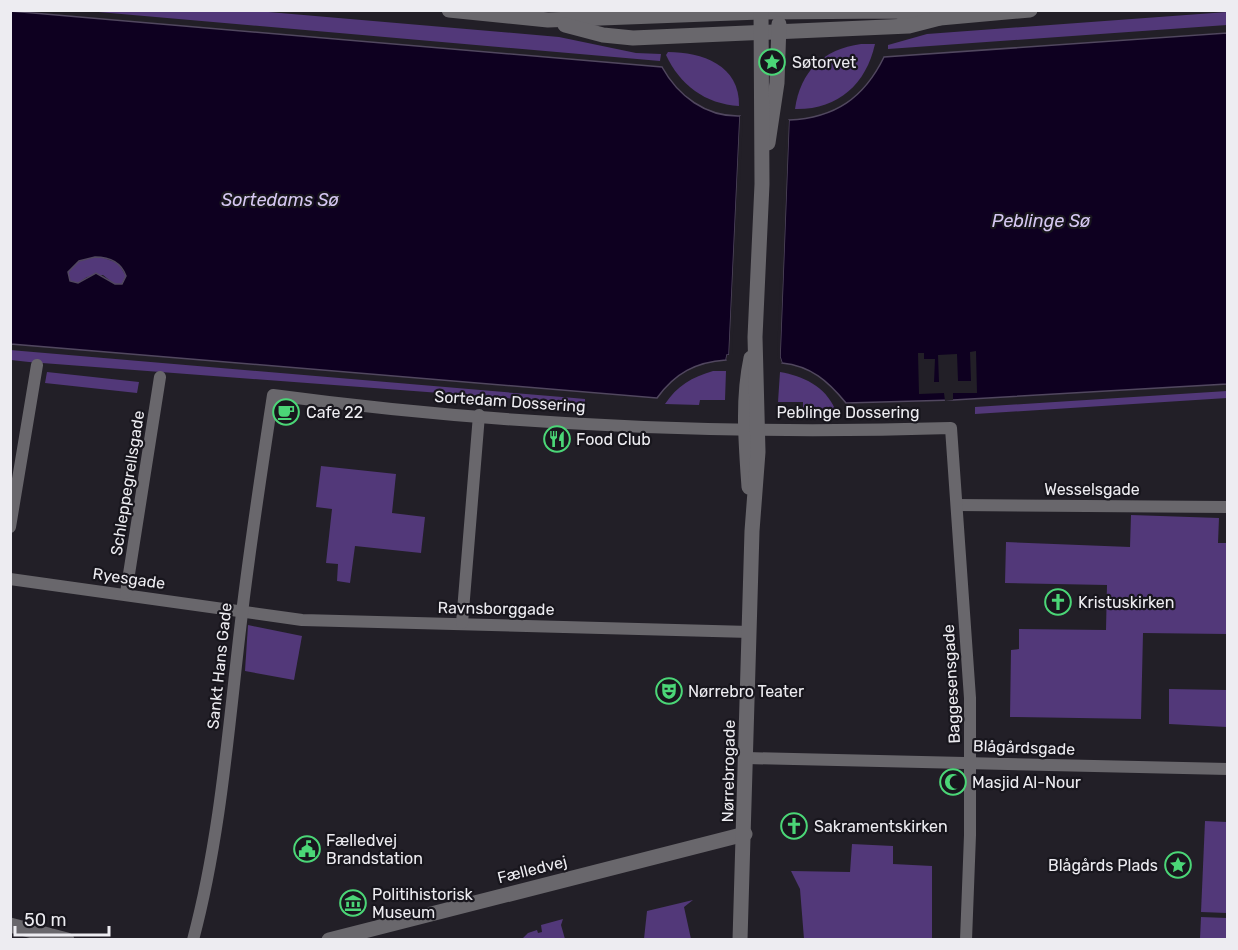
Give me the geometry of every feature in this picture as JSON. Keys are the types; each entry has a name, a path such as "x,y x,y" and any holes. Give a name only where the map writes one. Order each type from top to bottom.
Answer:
{"street":[{"path":"449,10 548,21 603,35 654,38 909,26 940,18 1030,10"},
{"path":"548,21 651,14 760,11 896,11 940,18"},
{"path":"760,11 762,184"},
{"path":"762,184 777,83 779,11"},
{"path":"651,14 654,38"},
{"name":"Nørrebrogade","path":"740,939 745,834 752,531 752,430 746,379 755,337 762,184"},
{"path":"10,527 37,365"},
{"name":"Schleppegrellsgade","path":"126,593 160,377"},
{"name":"Sortedam Dossering","path":"273,395 342,405 478,415 670,429 752,430"},
{"name":"Sankt Hans Gade","path":"193,939 205,894 222,781 242,612 273,395"},
{"path":"462,623 478,415"},
{"name":"Peblinge Dossering","path":"752,430 951,428"},
{"name":"Baggesensgade","path":"951,428 970,698 971,762 966,939"},
{"name":"Wesselsgade","path":"957,505 1227,507"},
{"name":"Ryesgade","path":"10,579 126,593 242,612"},
{"name":"Ravnsborggade","path":"242,612 302,620 750,632"},
{"name":"Blågårdsgade","path":"747,758 1227,769"},
{"name":"Fælledvej","path":"329,939 745,834"},
{"path":"10,926 67,939"}],"shaded area":[{"path":"87,11 257,11 559,37 636,53 661,54 660,61"},
{"path":"1227,12 1227,25 888,49 888,45 927,34"},
{"path":"861,44 875,44 865,72 857,83 836,100 824,105 795,109 802,84 816,64 835,51"},
{"path":"668,52 694,55 717,64 733,80 738,92 739,106 715,101 695,91 686,84 672,66 666,55"},
{"path":"101,257 118,263 126,276 123,284 114,284 103,275 87,277 78,283 70,281 68,272 78,262"},
{"path":"10,350 585,399 585,404 29,362 11,360"},
{"path":"713,371 726,371 725,400 700,400 699,405 665,404 686,383"},
{"path":"47,372 139,382 137,393 45,383"},
{"path":"780,372 812,383 825,394 835,409 803,408 803,402 778,402"},
{"path":"1227,391 1227,398 975,414 975,407"},
{"path":"321,466 396,474 392,513 425,517 421,553 355,546 350,583 337,581 338,564 326,563 332,509 316,507"},
{"path":"1131,515 1219,518 1218,543 1227,543 1227,634 1143,633 1141,719 1010,717 1011,650 1019,649 1019,629 1106,630 1107,585 1005,583 1006,542 1130,547"},
{"path":"248,625 302,636 294,680 245,671"},
{"path":"1169,689 1227,690 1227,727 1169,724"},
{"path":"1205,821 1227,822 1227,913 1201,912"},
{"path":"852,844 893,846 893,864 932,866 932,939 804,939 800,889 791,871 850,872"},
{"path":"693,900 684,907 691,939 644,939 647,911"},
{"path":"1201,917 1227,918 1227,939 1200,939"},
{"path":"563,919 561,925 565,939 522,939 528,933 537,930 538,933 542,932 541,925"}],"water":[{"name":"Sortedams Sø","path":"10,11 662,67 676,87 694,103 716,113 740,116 729,355 726,360 705,363 687,370 671,382 657,398 11,344","holes":["100,257 110,259 121,267 126,276 122,284 115,284 96,273 78,283 70,281 68,272 79,261"]},
{"name":"Peblinge Sø","path":"1227,33 1227,384 953,400 846,403 832,388 810,371 782,363 780,357 789,120 820,115 846,103 867,84 884,57"}],"pier":[{"path":"740,116 743,116 732,355 726,360 729,355"},
{"path":"786,120 789,120 780,357 782,363 777,357"},
{"path":"976,351 977,393 953,393 953,400 945,401 944,393 919,394 918,353 924,353 924,359 935,359 934,382 939,382 938,355 957,354 958,381 971,381 970,352"}],"place":[{"name":"Søtorvet","path":"772,62"},
{"name":"Cafe 22","path":"286,412"},
{"name":"Food Club","path":"557,439"},
{"name":"Kristuskirken","path":"1058,602"},
{"name":"Nørrebro Teater","path":"669,691"},
{"name":"Masjid Al-Nour","path":"953,782"},
{"name":"Sakramentskirken","path":"794,826"},
{"name":"Fælledvej Brandstation","path":"307,849"},
{"name":"Blågårds Plads","path":"1178,865"},
{"name":"Politihistorisk Museum","path":"353,903"}]}
